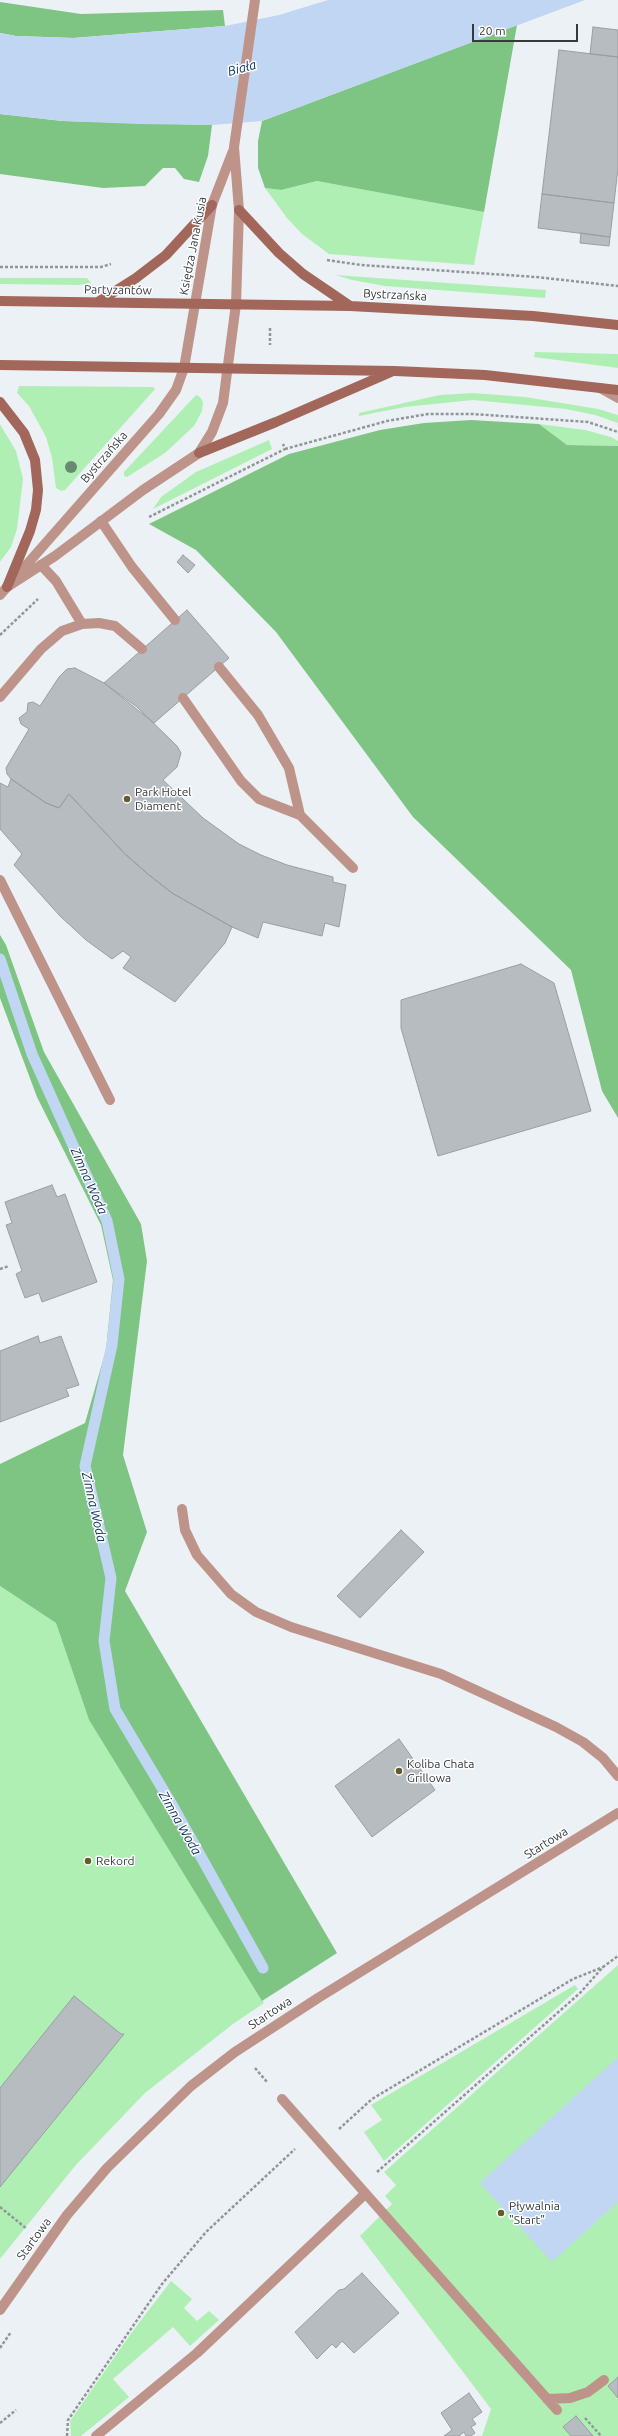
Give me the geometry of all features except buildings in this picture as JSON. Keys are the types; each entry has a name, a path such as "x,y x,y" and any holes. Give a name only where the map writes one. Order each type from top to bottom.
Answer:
{"main road":[{"path":"98,302 136,278 166,255 212,206"},
{"path":"239,210 279,253 304,274 350,306"},
{"name":"Partyzantów","path":"0,302 236,304"},
{"name":"Bystrzańska","path":"236,304 350,306 533,316 618,325"},
{"path":"0,365 395,371 485,375 618,390"},
{"path":"199,453 395,371"},
{"path":"0,402 24,433 35,460 38,490 36,510 30,531 7,587"}],"street":[{"name":"Księdza Jana Kusia","path":"236,304 239,210 234,147 255,0"},
{"name":"Księdza Jana Kusia","path":"195,304 212,206 234,147"},
{"name":"Bystrzańska","path":"0,595 159,414 176,390 184,368 195,304"},
{"name":"Bystrzańska","path":"7,587 41,565 199,453 212,432 223,403 229,369 236,304"},
{"path":"600,388 618,398"},
{"path":"101,521 132,567 175,620"},
{"path":"41,565 56,581 82,624"},
{"path":"0,697 41,649 62,632 82,624 99,623 115,626 142,649"},
{"path":"219,667 258,715 289,768 300,815"},
{"path":"183,698 241,781 259,799 300,815 353,868"},
{"path":"0,880 110,1100"},
{"path":"182,1509 185,1530 197,1555 231,1594 256,1612 290,1627 441,1674 556,1727 583,1742 603,1758 618,1776"},
{"name":"Startowa","path":"0,2310 67,2215 113,2163 192,2086 235,2052 318,1998 618,1813"},
{"path":"282,2099 557,2410"},
{"path":"96,2436 197,2353 362,2191"},
{"path":"547,2399 570,2398 588,2392 604,2380"}],"path":[{"path":"322,258 361,265 536,277 618,286"},
{"path":"0,267 101,267 113,264"},
{"path":"285,449 387,421 428,414 473,414 588,422 618,432"},
{"path":"0,1269 9,1266"},
{"path":"362,2191 580,1993 603,1967 618,1956"},
{"path":"322,2144 372,2099 573,1979 603,1967"},
{"path":"253,2066 259,2062"},
{"path":"67,2436 68,2420 162,2284 206,2232 312,2134"},
{"path":"0,2207 29,2231"},
{"path":"0,2348 13,2329"},
{"path":"0,2423 16,2410"}],"green space":[{"path":"0,2 81,14 223,10 225,26 73,38 16,36 0,33"},
{"path":"517,25 484,212 317,181 281,190 265,188 258,168 258,141 262,121"},
{"path":"0,114 63,121 212,125 208,156 199,182 184,179 175,168 163,168 145,186 103,188 0,174"},
{"path":"317,181 484,212 474,265 329,254 302,234 287,218 265,188 281,190"},
{"path":"335,275 546,290 545,298 385,286 352,280"},
{"path":"0,278 87,278 91,283 79,285 0,284"},
{"path":"535,352 618,354 618,368 534,357"},
{"path":"19,386 153,387 155,389 65,490 61,491 56,488 52,458 46,437 29,406 17,393"},
{"path":"473,393 525,397 598,409 618,415 618,423 595,415 566,409 473,400 405,407 359,416 359,413 440,395"},
{"path":"196,395 200,397 203,402 202,411 194,426 165,453 127,477 124,476 124,472"},
{"path":"471,420 539,424 567,445 618,446 618,1118 602,1091 571,970 413,817 276,632 196,550 149,524 289,454 380,430 424,423"},
{"path":"0,424 16,451 23,479 17,529 11,547 0,562"},
{"path":"539,424 585,430 611,437 618,441 618,446 567,445"},
{"path":"269,440 272,449 153,509 161,497 196,472"},
{"path":"0,935 6,945 44,1052 141,1224 147,1261 123,1455 147,1532 125,1591 337,1953 262,2001 89,1720 56,1623 0,1586 0,1464 85,1423 106,1350 113,1280 101,1225 37,1097 0,998"},
{"name":"Rekord","path":"0,1586 56,1623 89,1720 264,2003 233,2024 145,2093 75,2166 0,2259"},
{"name":"Pływalnia \"Start\"","path":"618,1965 618,2436 482,2436 491,2409 360,2236 392,2204 385,2196 396,2185 384,2172"},
{"path":"575,1985 578,1989 384,2161 364,2132 382,2120 371,2105"},
{"path":"171,2281 192,2299 184,2308 197,2321 209,2311 219,2320 190,2346 173,2327 113,2379 129,2397 81,2436 71,2436 70,2421 132,2332"}],"water":[{"name":"Biała","path":"328,0 585,0 262,121 212,125 138,124 63,121 0,114 0,33 16,36 73,38 225,26 279,15"},
{"path":"618,2057 618,2202 552,2262 480,2183"}],"waterway":[{"name":"Zimna Woda","path":"0,959 32,1054 107,1221 119,1279 112,1345 85,1466 111,1578 104,1641 115,1709 171,1803 263,1968"}],"place":[{"name":"Park Hotel Diament","path":"127,799"},
{"name":"Koliba Chata Grillowa","path":"399,1771"},
{"name":"Rekord","path":"88,1861"},
{"name":"Pływalnia \"Start\"","path":"501,2213"}]}
